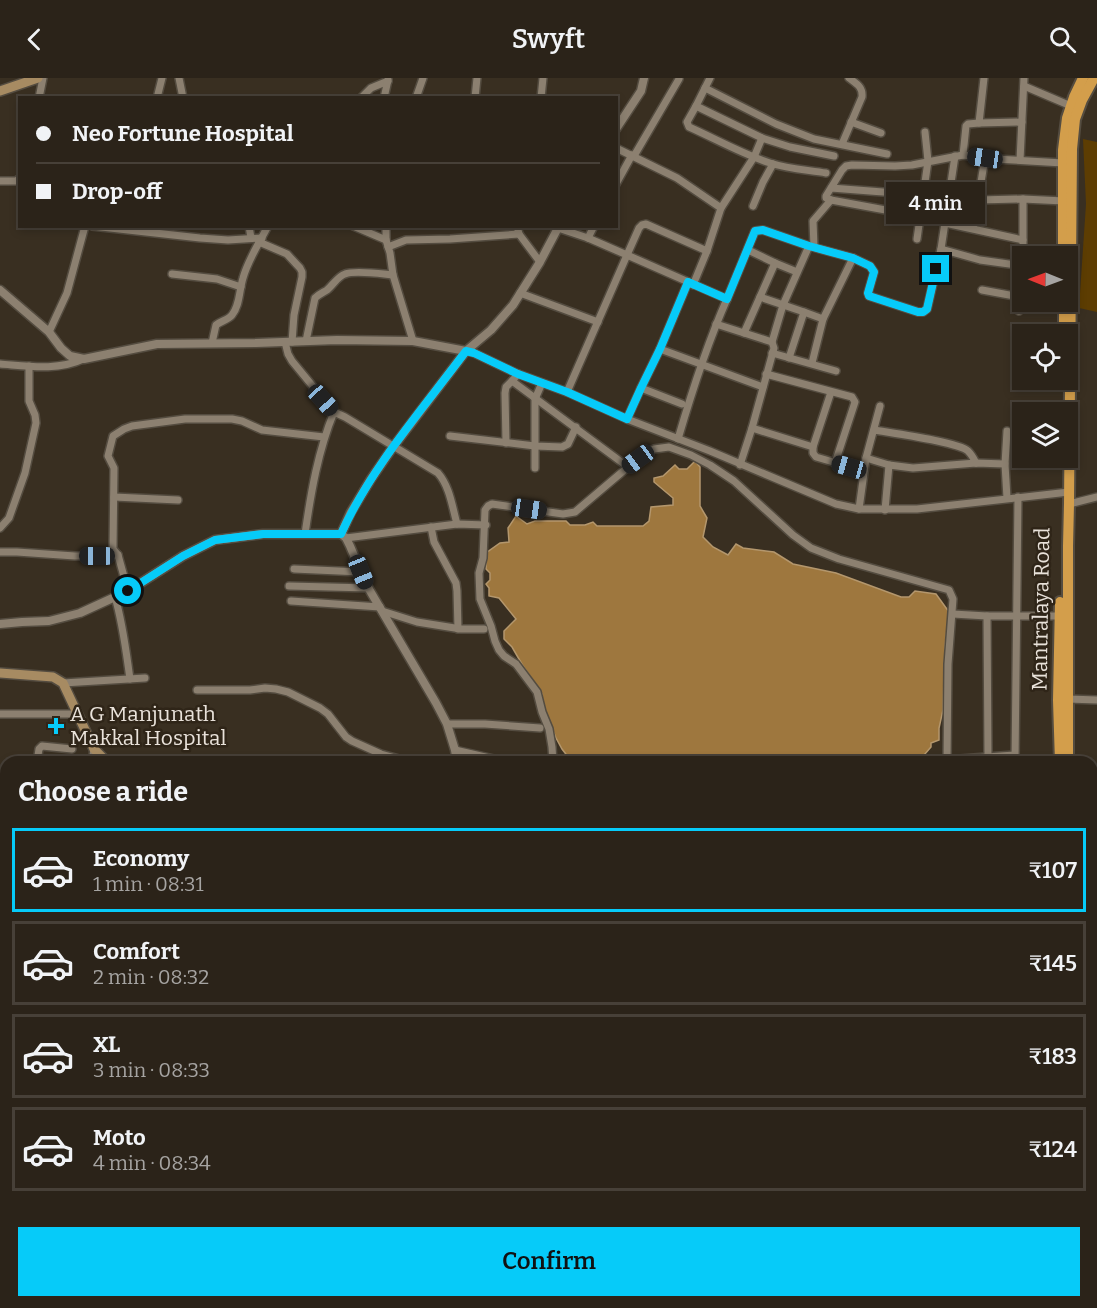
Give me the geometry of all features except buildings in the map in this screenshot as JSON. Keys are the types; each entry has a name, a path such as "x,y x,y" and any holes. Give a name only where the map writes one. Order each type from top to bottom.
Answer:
{"highway":[{"path":"1063,246 1063,163 1066,130 1071,106 1085,78"},
{"path":"1066,492 1072,149 1075,119 1082,100 1085,78"},
{"name":"Mantralaya Road","path":"1060,756 1058,700 1066,492 1065,468"},
{"name":"Mantralaya Road","path":"1066,492 1070,504 1068,756"}],"main road":[{"path":"0,91 41,78"},
{"path":"0,673 53,677 63,683 94,749 101,756"}],"street":[{"path":"39,96 41,78"},
{"path":"158,96 162,78"},
{"path":"180,78 183,96"},
{"path":"417,96 423,78"},
{"path":"477,78 478,96"},
{"path":"541,96 543,78"},
{"path":"618,126 641,91 644,78"},
{"path":"710,78 687,125 773,164 826,173"},
{"path":"842,144 863,92 862,88 849,78"},
{"path":"979,123 984,78"},
{"path":"618,181 680,79"},
{"path":"362,96 371,88 389,80"},
{"path":"385,96 389,80"},
{"path":"1020,160 1024,82 1071,106"},
{"path":"705,88 776,124 814,139 887,154"},
{"path":"696,106 762,138 790,147 834,156"},
{"path":"851,122 881,133"},
{"path":"678,439 716,324 755,231 763,230 811,247 853,258 870,266 874,272 869,296 923,312 927,309 941,249 966,126 979,123 1022,123"},
{"path":"917,239 928,161 925,132"},
{"path":"627,419 707,252 721,208 754,157 762,138"},
{"path":"618,149 677,178 721,208"},
{"path":"896,193 891,211 826,198 846,166 852,165 895,166 959,155 1063,163"},
{"path":"973,228 985,158"},
{"path":"753,206 773,164"},
{"path":"0,181 18,180"},
{"path":"831,188 896,193 923,192"},
{"path":"1023,199 1023,246"},
{"path":"740,465 774,348 772,342 783,305 811,247 813,221 831,200"},
{"path":"978,200 1064,201"},
{"path":"945,223 1023,240"},
{"path":"567,392 642,225 646,224 707,252"},
{"path":"49,332 67,293 84,228"},
{"path":"125,228 168,235 228,240 250,238 260,240 284,252 302,272 289,342 288,354 292,361 334,412 438,473 444,480 457,524"},
{"path":"168,235 169,228"},
{"path":"249,228 250,238"},
{"path":"212,343 216,325 231,317 235,310 243,278 267,228"},
{"path":"357,228 387,244 406,240 450,239 518,230 540,262"},
{"path":"386,228 393,275 413,341"},
{"path":"456,756 447,724 369,588 344,536 351,512 393,447 466,351 491,330 513,305 558,228"},
{"path":"562,228 727,299"},
{"path":"588,238 593,228"},
{"path":"941,249 980,260 1012,264"},
{"path":"748,250 797,272"},
{"path":"812,363 823,319 853,258"},
{"path":"744,333 775,263"},
{"path":"306,341 315,298 342,275 367,272 393,275"},
{"path":"172,274 217,279 241,287"},
{"path":"0,290 49,332 70,356 84,359"},
{"path":"982,290 1012,296"},
{"path":"519,293 598,322"},
{"path":"760,297 823,319"},
{"path":"789,358 804,312"},
{"path":"716,324 772,342"},
{"path":"0,364 48,366 67,364 157,344 338,340 413,341 474,353 518,374 567,392 627,419 836,504 859,509 917,509 1066,492"},
{"path":"660,349 763,387"},
{"path":"772,353 836,371"},
{"path":"0,528 9,519 25,473 36,423 29,401 29,366"},
{"path":"506,443 506,387 518,374"},
{"path":"766,374 852,397 855,402 835,463"},
{"path":"512,381 628,467"},
{"path":"535,468 535,399 542,383"},
{"path":"641,388 682,404"},
{"path":"831,392 813,453 816,457 864,471"},
{"path":"859,509 866,458 880,406"},
{"path":"305,534 324,437 334,412"},
{"path":"128,591 112,541 114,468 108,456 108,450 113,436 124,429 185,419 232,419 262,430 324,437"},
{"path":"450,436 562,447 568,444 576,427"},
{"path":"752,428 813,447"},
{"path":"874,430 962,447 968,451 976,463"},
{"path":"1007,431 1005,464 1007,498"},
{"path":"553,756 549,729 537,692 516,664 499,650 478,593 478,573 483,558 486,525 485,510 492,504 563,514 575,512 628,467 654,448 662,447 669,447 691,455 734,481 793,535 811,548 838,559 949,590 953,599 953,614 948,664 946,756"},
{"path":"866,458 889,465 913,468 976,463 1005,464"},
{"path":"885,510 889,465"},
{"path":"114,497 178,500"},
{"path":"1014,756 1018,497"},
{"path":"1070,504 1097,498"},
{"path":"0,624 49,621 80,613 128,591 183,556 215,540 263,534 344,536 457,524 486,525"},
{"path":"431,527 434,542 456,583 458,629"},
{"path":"0,552 75,556 118,555"},
{"path":"294,569 361,572"},
{"path":"289,586 369,588"},
{"path":"115,597 121,615 130,679"},
{"path":"291,601 381,609 417,622 458,629 484,629"},
{"path":"953,614 1060,616"},
{"path":"987,616 988,756"},
{"path":"63,683 145,678"},
{"path":"198,690 265,688 288,692 328,714 346,737 352,741 388,756"},
{"path":"1068,699 1097,700"},
{"path":"0,714 77,714"},
{"path":"447,724 540,728"},
{"path":"38,756 42,746 72,748"},
{"path":"93,756 94,749"},
{"path":"455,750 481,756"}],"shaded area":[{"path":"1083,139 1097,142 1097,312 1079,308 1086,204"},
{"path":"695,461 700,467 700,506 707,518 703,537 713,547 728,555 736,544 743,548 774,552 793,564 836,573 901,597 909,597 915,591 936,594 949,612 945,646 943,710 939,740 931,743 931,747 923,756 567,756 556,738 543,707 542,694 512,647 504,639 504,631 516,619 499,598 489,596 489,588 486,584 490,580 490,573 486,569 486,553 500,543 509,542 508,528 516,516 527,524 535,521 566,521 570,525 585,525 593,522 597,526 643,526 649,521 651,507 673,505 673,498 654,482 654,478 663,476 675,465 679,469 687,469"}],"place":[{"name":"A G Manjunath Makkal Hospital","path":"56,726"}],"route":[{"path":"128,591 183,556 215,540 263,534 341,534 371,479 466,351 627,419 688,282 727,299 755,231 763,230 853,258 870,266 874,272 869,296 918,312 927,309 936,269"}]}
